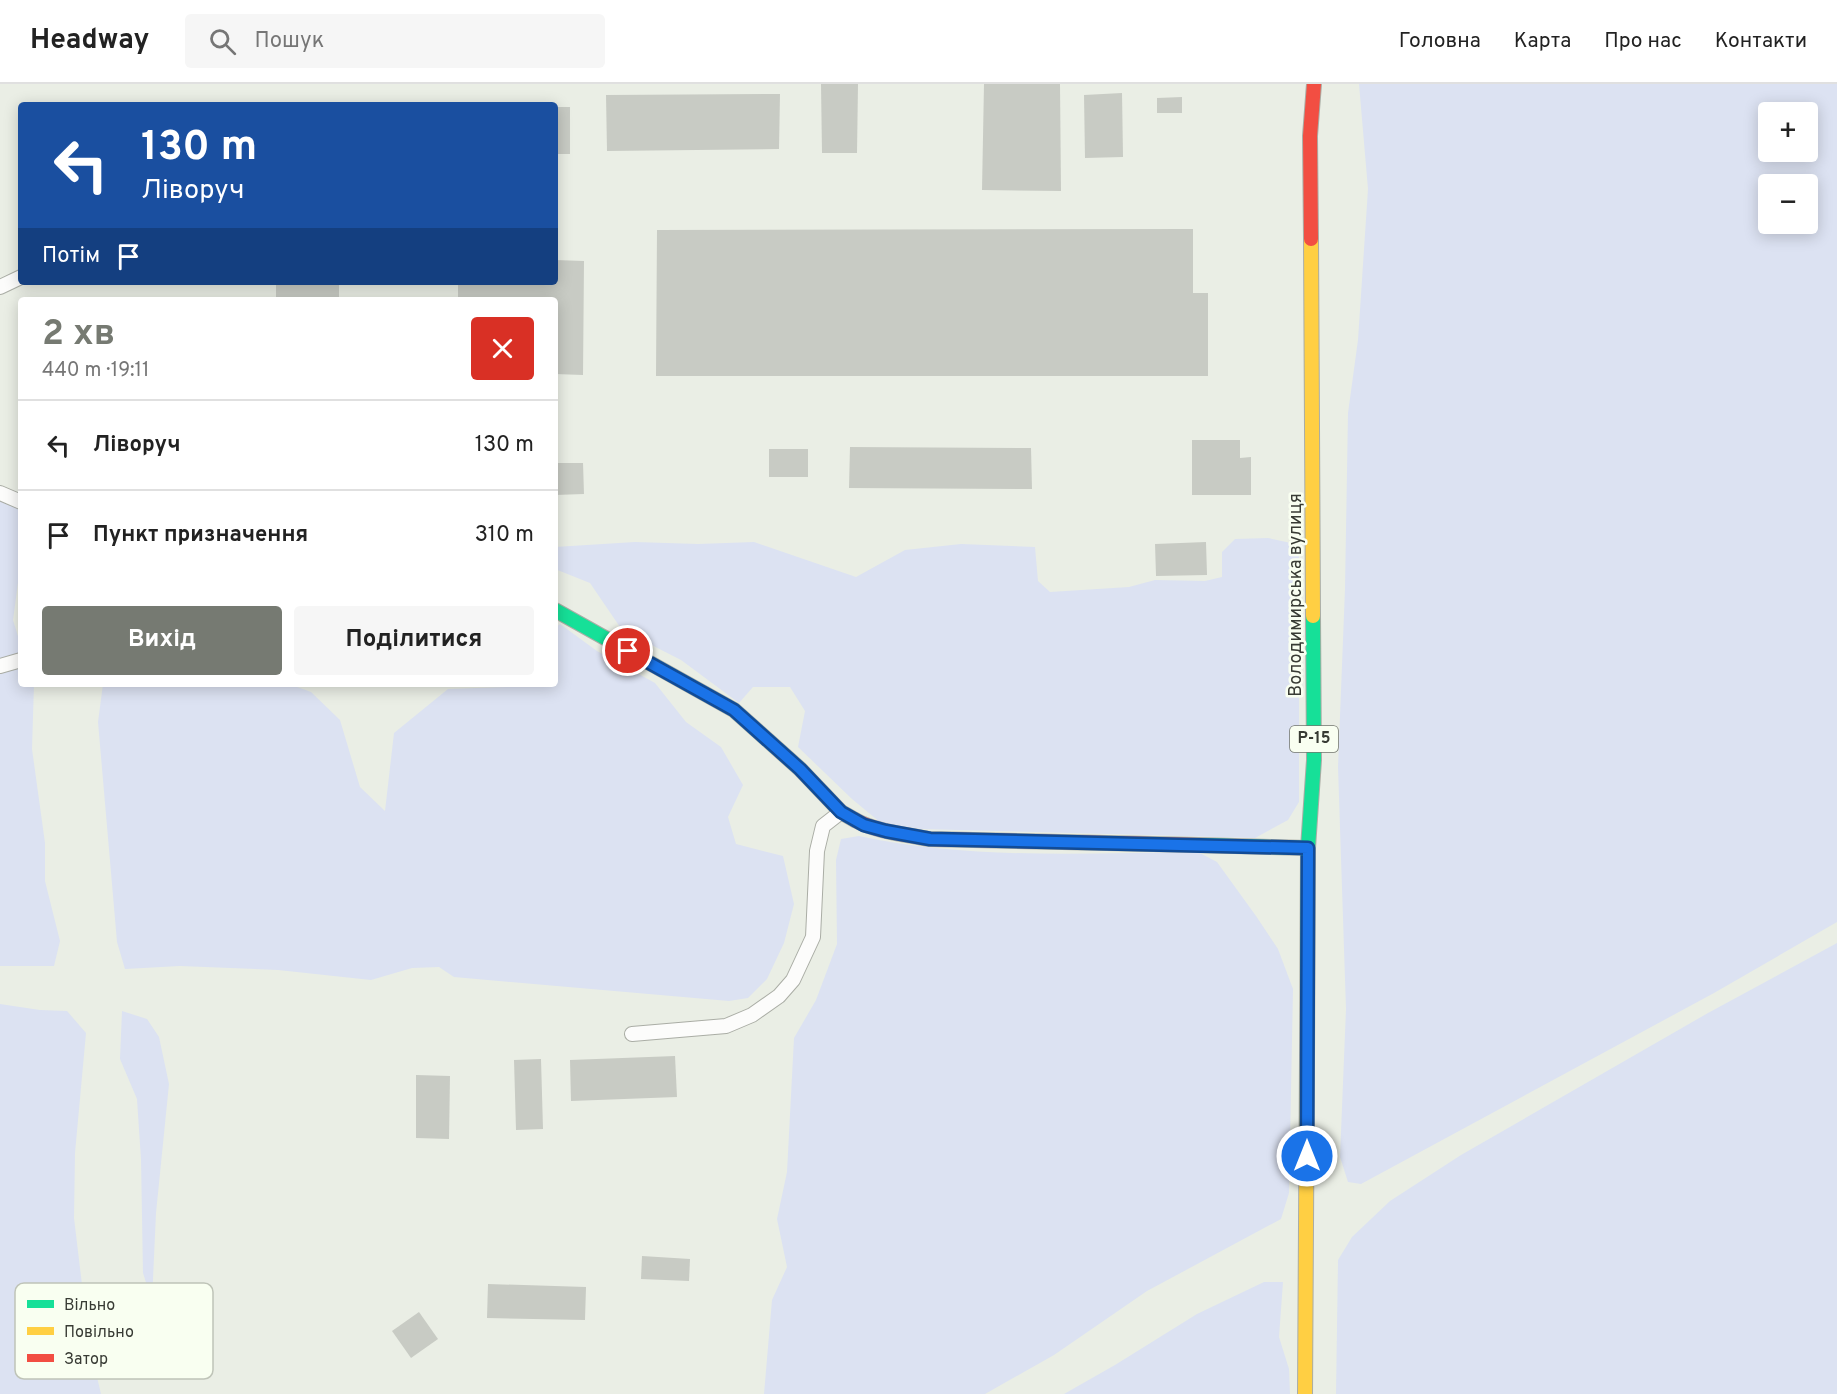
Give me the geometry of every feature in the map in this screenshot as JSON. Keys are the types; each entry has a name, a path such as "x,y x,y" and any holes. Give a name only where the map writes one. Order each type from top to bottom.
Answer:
{"main road":[{"name":"Володимирська вулиця","path":"1305,1394 1308,848 1314,760 1310,148 1314,84"},
{"path":"558,612 734,710 800,769 841,812 864,825 930,839 1308,848"}],"street":[{"path":"0,287 18,278"},
{"path":"0,493 18,501"},
{"path":"0,666 18,661"},
{"path":"632,1034 726,1026 752,1015 779,996 793,980 813,937 817,851 823,826 841,812"}],"shaded area":[{"path":"1359,84 1837,84 1837,922 1714,993 1361,1184 1348,1182 1340,1157 1346,1009 1338,767 1345,589 1348,413 1358,340 1368,189"},
{"path":"0,499 18,508 18,582 13,620 18,636 18,687 34,687 32,749 45,843 45,881 60,941 54,966 0,966"},
{"path":"1268,538 1291,543 1299,553 1299,802 1288,820 1255,838 921,829 881,823 852,799 798,747 805,711 790,687 753,687 739,703 681,660 622,630 590,583 558,570 558,547 635,542 698,544 754,542 856,577 905,550 961,544 1035,547 1038,581 1050,592 1129,587 1155,580 1205,581 1222,577 1222,552 1235,539"},
{"path":"560,624 597,651 655,683 686,722 721,747 743,785 728,817 736,844 783,856 794,904 784,943 767,979 748,998 729,1001 454,977 439,967 412,968 371,980 278,970 180,966 125,969 117,942 98,722 103,687 297,687 311,692 340,720 360,787 385,811 394,733 448,689 558,687 558,626"},
{"path":"859,836 901,844 985,852 1070,854 1198,852 1217,862 1256,916 1278,949 1293,989 1289,1193 1281,1219 1147,1291 1054,1355 985,1394 764,1394 772,1300 787,1267 777,1219 787,1172 794,1038 816,1000 837,944 836,860 841,839"},
{"path":"1837,943 1837,1394 1336,1394 1338,1260 1352,1237 1390,1201 1461,1155 1708,1013"},
{"path":"0,1004 40,1010 67,1011 86,1033 75,1153 74,1218 82,1283 15,1283 15,1379 97,1379 101,1394 0,1394"},
{"path":"122,1011 147,1019 159,1037 169,1084 156,1213 153,1283 146,1283 143,1273 141,1159 137,1099 120,1059"},
{"path":"1264,1282 1283,1282 1279,1337 1289,1369 1290,1394 1064,1394 1197,1314"}],"building":[{"path":"821,84 858,84 857,153 822,153"},
{"path":"984,84 1060,84 1061,191 982,190"},
{"path":"1122,93 1123,157 1085,158 1084,95"},
{"path":"780,94 779,149 607,151 606,95"},
{"path":"1182,97 1182,113 1157,113 1157,98"},
{"path":"558,107 570,107 570,154 558,154"},
{"path":"1193,229 1193,293 1208,293 1208,376 656,376 657,230"},
{"path":"558,260 584,261 583,375 558,374 558,297 458,297 458,285 558,285"},
{"path":"276,285 339,285 339,297 276,297"},
{"path":"1192,440 1240,440 1240,458 1251,457 1251,495 1192,495"},
{"path":"850,447 1031,448 1032,489 849,488"},
{"path":"769,449 808,449 808,477 769,477"},
{"path":"558,463 583,463 584,494 558,495"},
{"path":"1206,542 1207,575 1156,576 1155,544"},
{"path":"675,1056 677,1097 571,1101 570,1060"},
{"path":"541,1059 543,1129 516,1130 514,1060"},
{"path":"416,1075 450,1076 449,1139 416,1138"},
{"path":"642,1256 690,1259 689,1281 641,1279"},
{"path":"488,1284 586,1287 585,1320 487,1318"},
{"path":"419,1312 438,1339 411,1358 392,1331"}],"traffic: fast":[{"path":"558,612 734,710 800,769 841,812 855,820"},
{"path":"1307,1058 1308,848 1314,760 1313,616"},
{"path":"1198,845 1308,848"}],"traffic: slow":[{"path":"1311,239 1313,616"},
{"path":"1305,1394 1307,1058"}],"traffic: jam":[{"path":"1311,239 1310,136 1314,84"},
{"path":"855,820 882,830 929,839 1198,845"}],"route":[{"path":"628,651 734,710 771,741 841,812 864,825 930,839 1308,848 1307,1156"}]}
